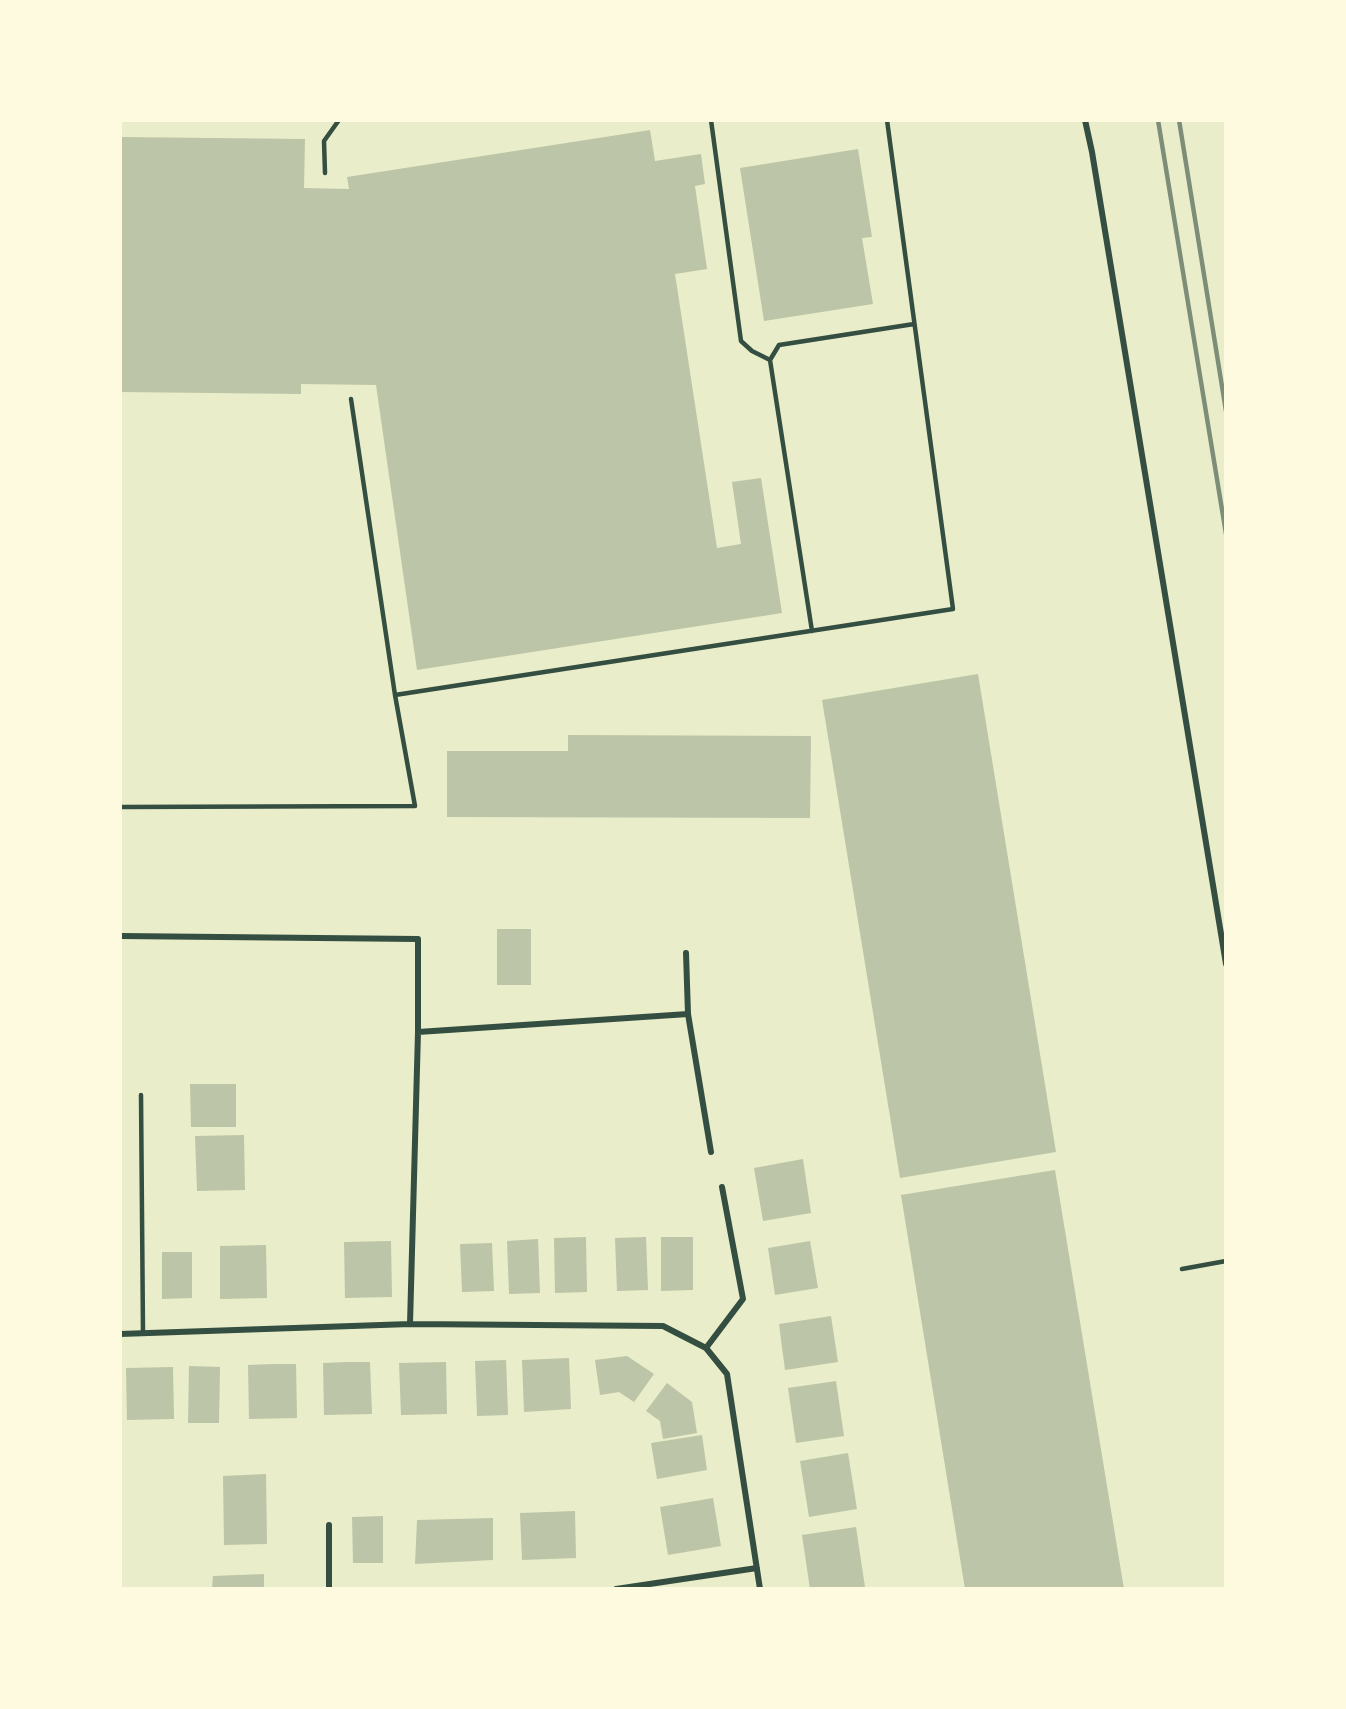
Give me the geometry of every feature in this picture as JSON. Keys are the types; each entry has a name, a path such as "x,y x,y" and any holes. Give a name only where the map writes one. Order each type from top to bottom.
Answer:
{"street":[{"path":"1084,120 1092,152 1226,964"},
{"path":"120,936 418,939 418,1032 410,1324"},
{"path":"686,953 688,1014 711,1152"},
{"path":"418,1032 688,1014"},
{"path":"706,1348 743,1299 722,1187"},
{"path":"120,1334 410,1324 663,1326 706,1348 727,1374 760,1589"},
{"path":"329,1525 329,1589"},
{"path":"615,1589 757,1568"}],"lane":[{"path":"325,173 324,141 339,120"},
{"path":"711,120 741,341 752,351 770,360"},
{"path":"395,695 953,609 887,120"},
{"path":"812,631 770,360 779,345 914,324"},
{"path":"120,807 415,806 395,695 351,399"},
{"path":"141,1095 143,1333"},
{"path":"1182,1269 1226,1261"}],"building":[{"path":"650,130 655,161 701,154 705,184 695,186 707,269 675,274 717,548 741,544 732,482 761,478 782,613 417,670 376,385 301,384 301,394 120,392 120,137 305,139 304,188 349,189 347,177"},
{"path":"858,149 872,237 862,238 873,304 764,321 740,168"},
{"path":"978,674 1056,1152 900,1178 822,700"},
{"path":"568,735 811,736 810,818 447,817 447,751 568,751"},
{"path":"497,929 531,929 531,985 497,985"},
{"path":"190,1084 236,1084 236,1127 191,1127"},
{"path":"244,1135 245,1190 197,1191 195,1136"},
{"path":"803,1159 811,1213 763,1221 754,1168"},
{"path":"1055,1170 1124,1589 965,1589 901,1195"},
{"path":"586,1237 587,1292 555,1293 554,1238"},
{"path":"646,1237 648,1290 617,1291 615,1238"},
{"path":"661,1237 693,1237 693,1290 661,1291"},
{"path":"538,1239 540,1293 509,1294 507,1241"},
{"path":"391,1241 392,1297 345,1298 344,1242"},
{"path":"810,1241 818,1288 775,1295 768,1248"},
{"path":"492,1243 494,1291 462,1292 460,1244"},
{"path":"266,1245 267,1298 220,1299 220,1246"},
{"path":"162,1252 192,1252 192,1298 162,1299"},
{"path":"831,1316 838,1362 785,1370 779,1324"},
{"path":"627,1356 654,1374 634,1402 619,1392 600,1395 595,1360"},
{"path":"569,1358 571,1409 524,1412 522,1360"},
{"path":"506,1360 508,1415 477,1416 475,1361"},
{"path":"370,1362 372,1414 324,1415 323,1363"},
{"path":"446,1362 447,1414 401,1415 399,1363"},
{"path":"296,1364 297,1418 249,1419 248,1365"},
{"path":"189,1366 220,1367 219,1423 188,1423"},
{"path":"173,1367 174,1419 127,1420 126,1368"},
{"path":"836,1381 844,1436 796,1443 788,1388"},
{"path":"667,1383 692,1402 697,1433 663,1439 660,1421 646,1411"},
{"path":"702,1435 707,1470 657,1479 651,1443"},
{"path":"848,1453 857,1509 809,1517 800,1461"},
{"path":"266,1474 267,1544 224,1545 223,1476"},
{"path":"713,1498 721,1546 668,1555 660,1507"},
{"path":"575,1511 576,1558 522,1560 520,1513"},
{"path":"383,1516 383,1563 353,1563 352,1517"},
{"path":"493,1518 493,1560 415,1564 417,1520"},
{"path":"856,1527 865,1587 810,1589 802,1535"},
{"path":"264,1574 264,1589 212,1589 213,1576"}],"railway":[{"path":"1158,120 1226,534"},
{"path":"1179,120 1226,411"}]}
